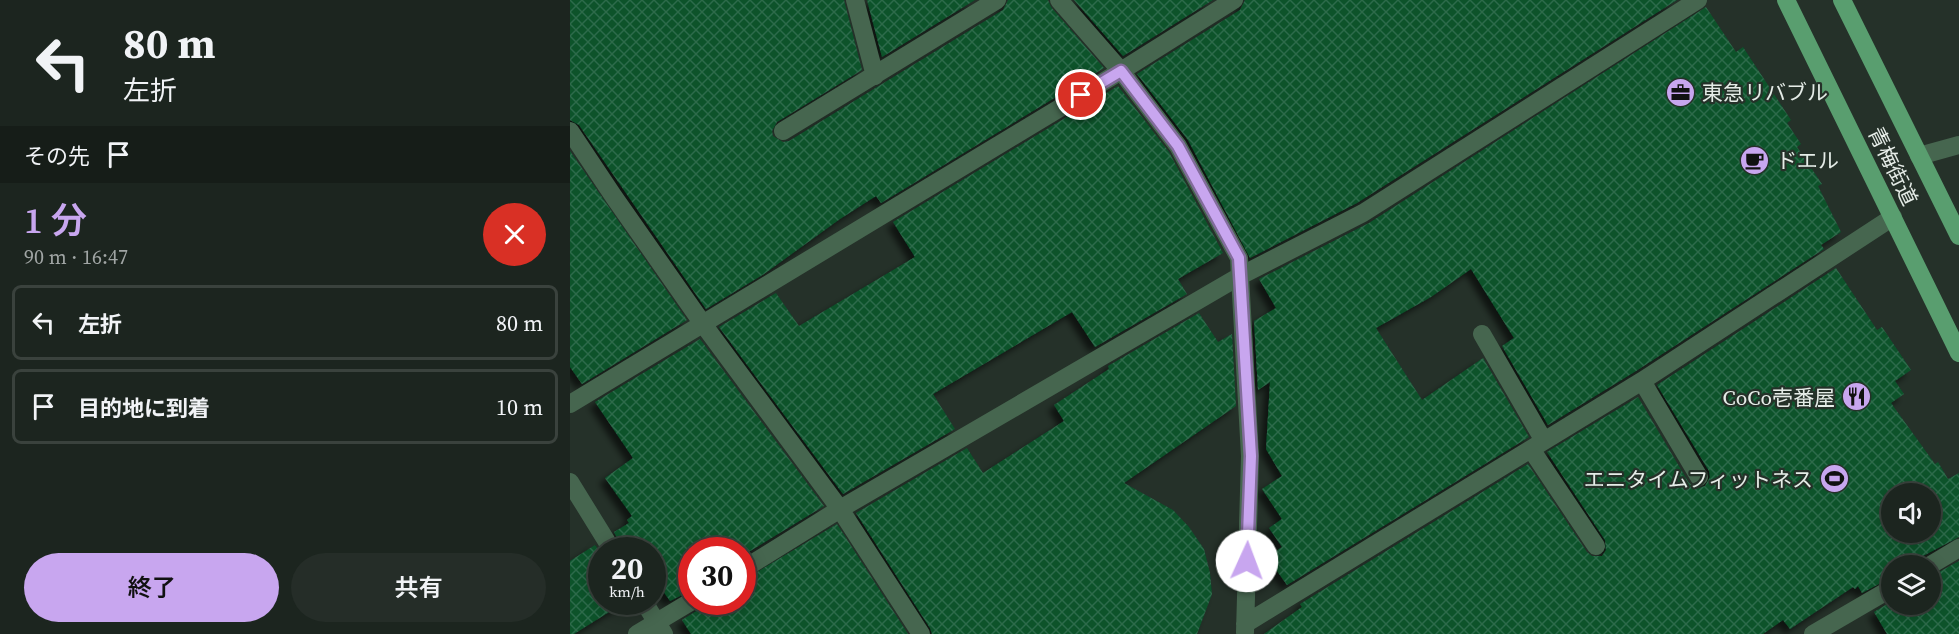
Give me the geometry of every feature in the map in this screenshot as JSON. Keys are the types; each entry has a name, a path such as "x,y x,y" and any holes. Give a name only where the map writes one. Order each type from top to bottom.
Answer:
{"main road":[{"name":"青梅街道","path":"1786,0 1959,353"},
{"name":"青梅街道","path":"1842,0 1959,236"}],"street":[{"path":"855,0 875,76"},
{"path":"783,131 997,0"},
{"path":"1059,0 1121,71 1178,146 1239,258 1251,456 1245,629"},
{"path":"570,404 1121,71 1234,0"},
{"path":"756,561 840,509 1240,276 1363,213 1698,0"},
{"path":"570,131 704,324 840,509 921,634"},
{"path":"1919,156 1959,145"},
{"path":"1245,629 1642,381 1893,217"},
{"path":"1482,334 1538,445 1596,546"},
{"path":"1642,381 1699,477"},
{"path":"570,482 604,537"},
{"path":"1941,559 1959,548"},
{"path":"1813,634 1881,594"},
{"path":"637,634 661,628 678,613"},
{"path":"652,615 661,628"}],"building":[{"path":"570,0 844,0 862,70 777,122 772,131 773,136 783,142 789,141 1003,10 1008,0 1048,0 1051,7 1104,68 881,203 876,196 764,274 706,309 579,125 570,120"},
{"path":"867,0 975,0 882,57"},
{"path":"1074,0 1213,0 1123,56"},
{"path":"1245,0 1677,0 1357,203 1250,258 1188,140 1137,74 1240,10"},
{"path":"1706,7 1736,52 1743,47 1791,120 1787,123 1801,144 1797,147 1822,184 1818,186 1841,232 1821,245 1824,249 1548,425 1502,346 1514,338 1471,269 1431,297 1376,328 1422,400 1483,358 1529,437 1287,585 1267,557 1282,547 1269,528 1282,519 1262,489 1282,476 1266,449 1270,382 1258,390 1254,321 1276,308 1259,279 1369,223"},
{"path":"1118,86 1169,152 1223,253 1178,279 1187,294 1095,347 1072,312 933,394 955,429 843,494 719,327 776,293 799,326 915,257 893,222"},
{"path":"570,151 687,320 582,384 570,367"},
{"path":"1836,268 1877,330 1882,327 1911,370 1895,381 1904,394 1891,403 1935,464 1938,462 1948,479 1959,473 1959,537 1925,555 1881,555 1881,583 1862,593 1858,586 1855,589 1853,587 1790,629 1783,620 1763,634 1264,634 1302,607 1300,604 1528,464 1587,552 1592,556 1602,556 1606,550 1605,540 1547,452 1638,397 1689,483 1699,488 1705,486 1710,477 1709,471 1657,385"},
{"path":"1199,313 1218,342 1232,334 1236,406 1124,483 1173,510 1189,527 1204,549 1212,594 1197,634 932,634 856,513 967,448 983,473 1064,421 1054,405 1109,369 1108,366"},
{"path":"700,339 824,506 756,547 756,537 678,537 678,597 670,601 666,595 666,537 616,537 614,532 629,523 627,520 632,516 605,478 633,458 595,402"},
{"path":"837,524 908,634 691,634 682,620 690,615 756,615 756,573"},
{"path":"588,549 588,615 604,615 574,634 570,634 570,561"},
{"path":"1959,561 1959,634 1887,634 1874,612 1881,608 1881,615 1941,615 1941,571"}],"place":[{"name":"東急リバブル","path":"1681,92"},
{"name":"ドエル","path":"1755,160"},
{"name":"CoCo壱番屋","path":"1856,397"},
{"name":"エニタイムフィットネス","path":"1834,479"}],"route":[{"path":"1081,95 1121,71 1178,146 1239,258 1251,456 1247,561"}]}
